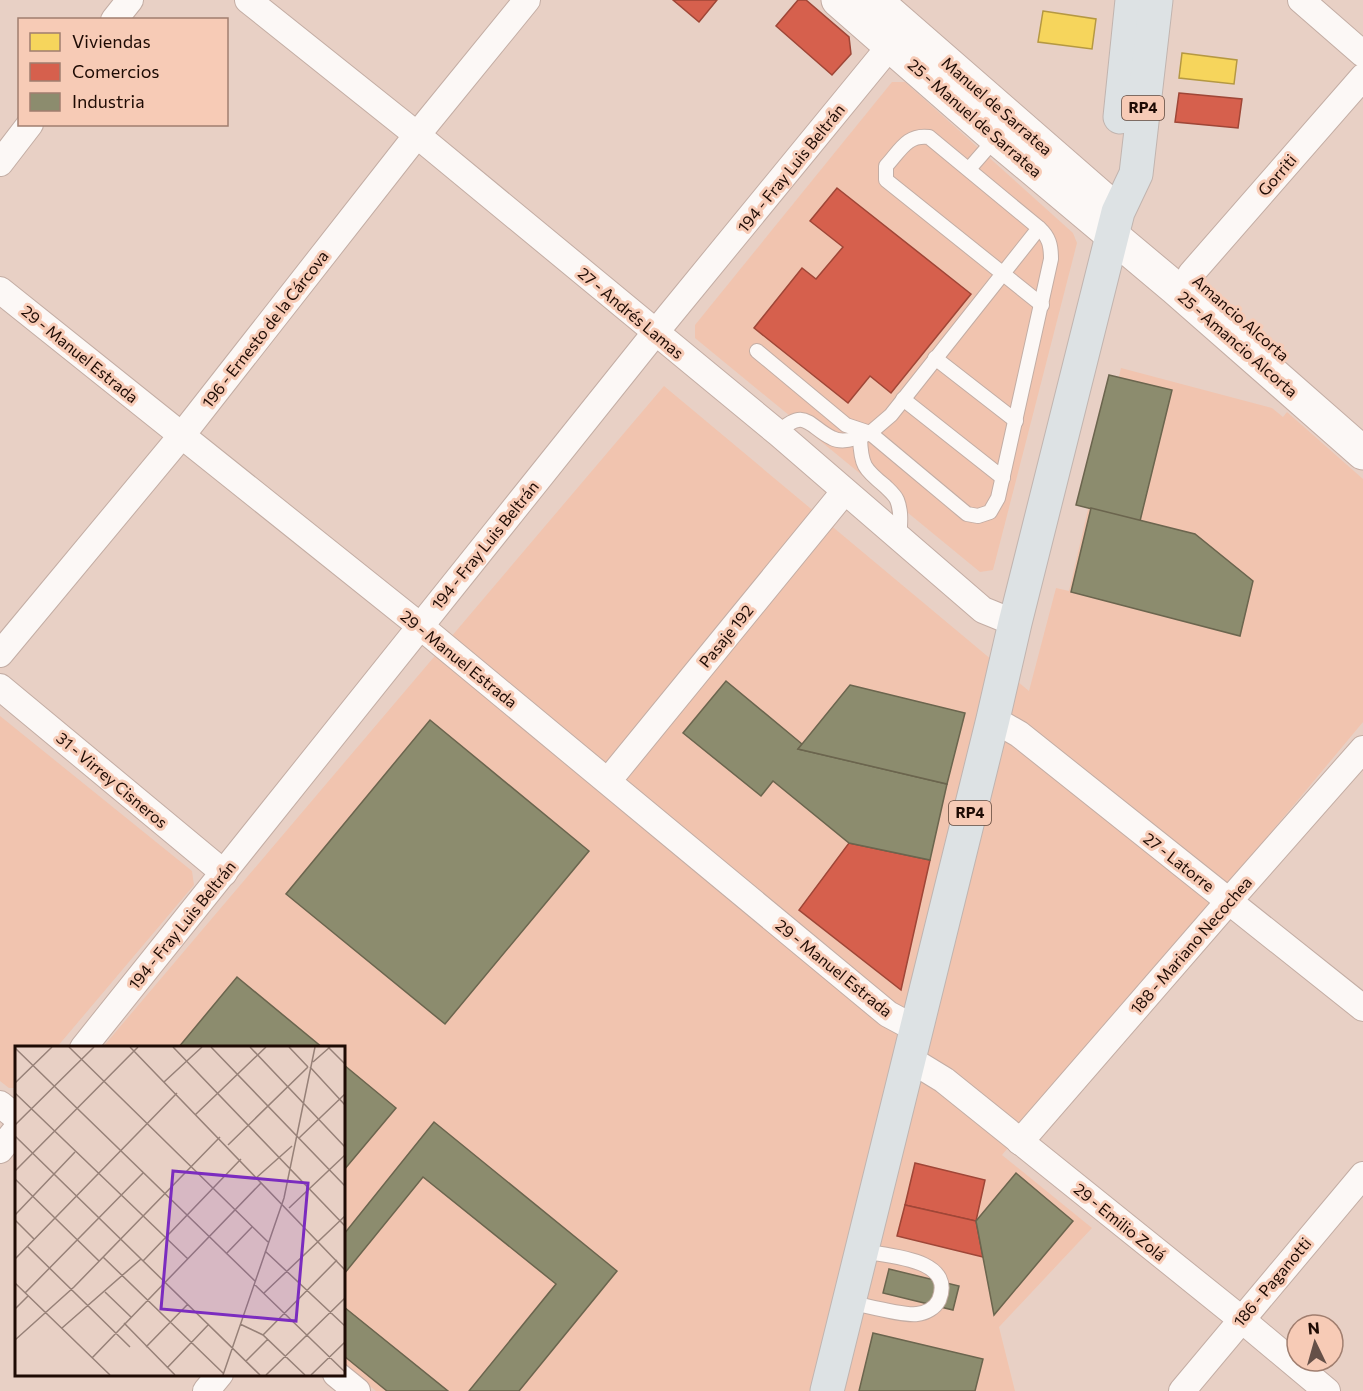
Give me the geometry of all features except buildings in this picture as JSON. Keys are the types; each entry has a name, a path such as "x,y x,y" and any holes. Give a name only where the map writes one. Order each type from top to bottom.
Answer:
{"main road":[{"name":"Manuel de Sarratea","path":"875,0 1115,224"},
{"name":"RP4","path":"1115,224 1114,167 1132,0"},
{"name":"RP4","path":"826,1391 1115,224 1136,174 1156,0"},
{"name":"25 - Manuel de Sarratea","path":"840,1 996,138 1115,224"},
{"name":"Amancio Alcorta","path":"1115,224 1191,274 1363,425"},
{"name":"25 - Amancio Alcorta","path":"1115,224 1363,453"}],"street":[{"path":"116,18 130,0"},
{"name":"27 - Andrés Lamas","path":"248,0 417,135 778,433 983,610 1015,624"},
{"name":"196 - Ernesto de la Cárcova","path":"0,654 182,435 417,135 527,0"},
{"path":"1301,0 1363,54"},
{"name":"194 - Fray Luis Beltrán","path":"84,1046 655,333 890,46"},
{"name":"Gorriti","path":"1191,274 1363,77"},
{"path":"0,163 28,126"},
{"name":"29 - Manuel Estrada","path":"0,290 420,626 608,781 888,1014 912,1044"},
{"name":"Pasaje 192","path":"608,781 844,492"},
{"name":"31 - Virrey Cisneros","path":"0,687 224,873"},
{"name":"27 - Latorre","path":"993,719 1019,734 1363,1008"},
{"name":"188 - Mariano Necochea","path":"1020,1142 1228,901 1363,750"},
{"name":"29 - Emilio Zolá","path":"912,1044 944,1080 1327,1391"},
{"path":"0,1104 15,1116"},
{"path":"0,1150 15,1131"},
{"name":"186 - Paganotti","path":"1182,1391 1363,1174"},
{"path":"206,1391 218,1376"},
{"path":"338,1376 357,1391"}],"lane":[{"path":"757,351 846,425 865,435 967,514 978,516 990,512 998,498 1042,305 1051,248 1048,236 929,137 911,138 886,166 886,180 1042,305"},
{"path":"969,169 996,138"},
{"path":"778,433 786,425 802,420 813,424 832,438 840,440 865,435 891,415 1039,228"},
{"path":"935,358 1016,421"},
{"path":"903,399 1003,478"},
{"path":"865,435 862,464 897,500 900,511 899,539"},
{"path":"848,1302 915,1315 927,1312 937,1303 942,1291 940,1279 933,1269 921,1263 861,1251"}],"shaded area":[{"path":"892,82 905,82 1073,233 1077,243 993,570 980,572 695,338 695,325"},
{"path":"1121,368 1272,408 1283,417 1287,412 1363,479 1363,722 1002,1155 1092,1228 999,1327 1015,1391 376,1391 345,1366 345,1046 104,1046 664,386 1029,691 1056,588 1069,591"},
{"path":"0,716 192,871 194,885 58,1046 15,1046 15,1088 9,1088 0,1081"}]}
